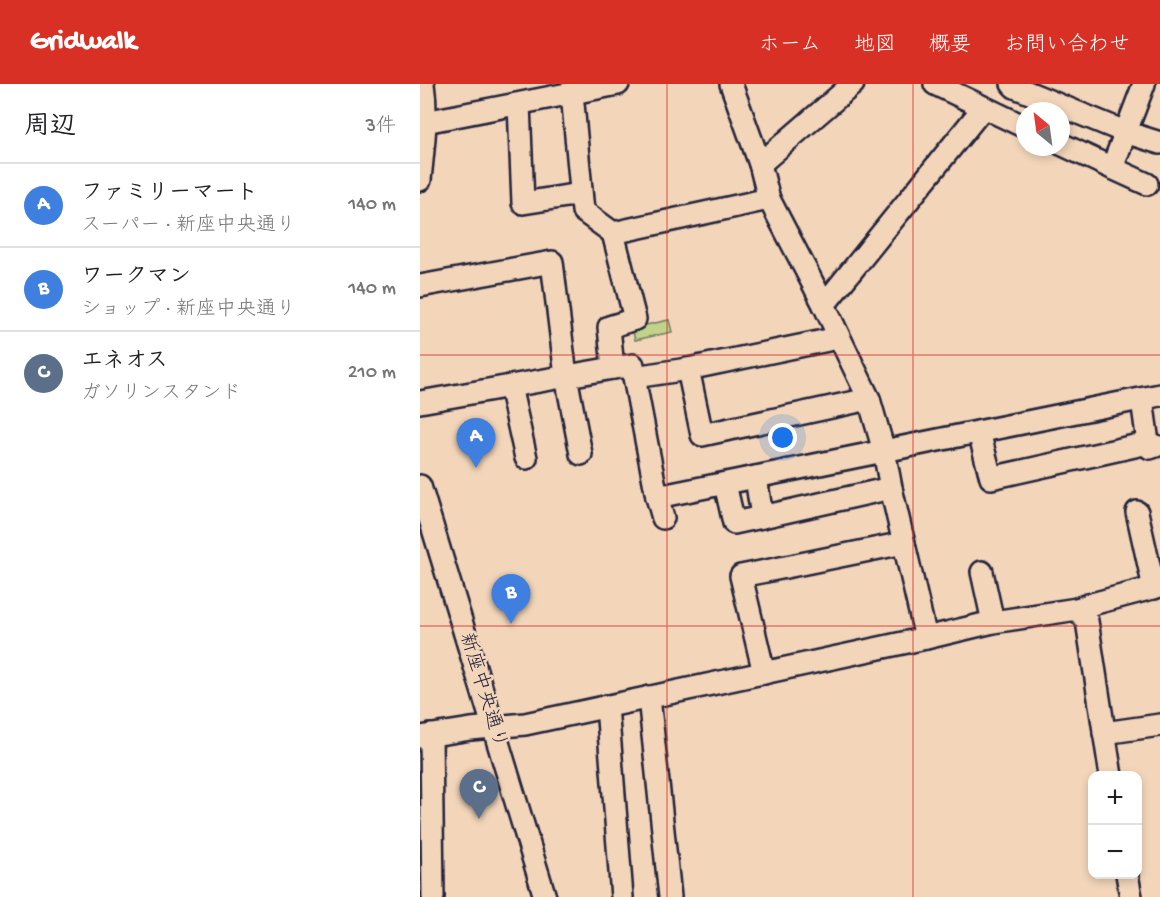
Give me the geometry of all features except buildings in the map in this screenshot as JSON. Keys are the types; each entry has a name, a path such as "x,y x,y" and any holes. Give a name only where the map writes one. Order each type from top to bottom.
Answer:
{"street":[{"path":"420,180 425,98 423,84"},
{"path":"422,122 618,84"},
{"path":"731,84 760,164 769,199 824,305 868,399 884,451 926,638"},
{"path":"760,164 853,84"},
{"path":"935,84 1016,123"},
{"path":"1012,84 1125,132 1160,143"},
{"path":"1112,168 1144,84"},
{"path":"572,93 583,211 613,233 635,319 609,327 613,368"},
{"path":"519,104 523,203 580,194"},
{"path":"824,305 984,108"},
{"path":"1070,148 1147,184"},
{"path":"613,233 769,199"},
{"path":"420,286 552,262 566,376 581,454"},
{"path":"634,377 688,369 838,338"},
{"path":"420,402 633,365 657,497 663,518"},
{"path":"688,369 702,435 868,399"},
{"path":"510,386 526,458"},
{"path":"657,497 1151,397 1154,444 991,478 979,432"},
{"path":"756,477 762,517"},
{"path":"725,484 734,523 891,488"},
{"name":"新座中央通り","path":"420,486 428,537 492,727 545,897"},
{"path":"433,897 425,736 525,724 993,622 1077,609 1157,587 1137,512"},
{"path":"764,672 741,576 904,543"},
{"path":"981,572 993,622"},
{"path":"1077,609 1087,621 1110,771"},
{"path":"649,697 670,897"},
{"path":"607,706 622,897"},
{"path":"1104,733 1160,724"},
{"path":"1128,879 1131,897"}],"green space":[{"path":"669,320 672,332 635,340 632,328"}],"place":[{"name":"ファミリーマート","path":"476,468"},
{"name":"ワークマン","path":"511,624"},
{"name":"エネオス","path":"479,819"}]}
